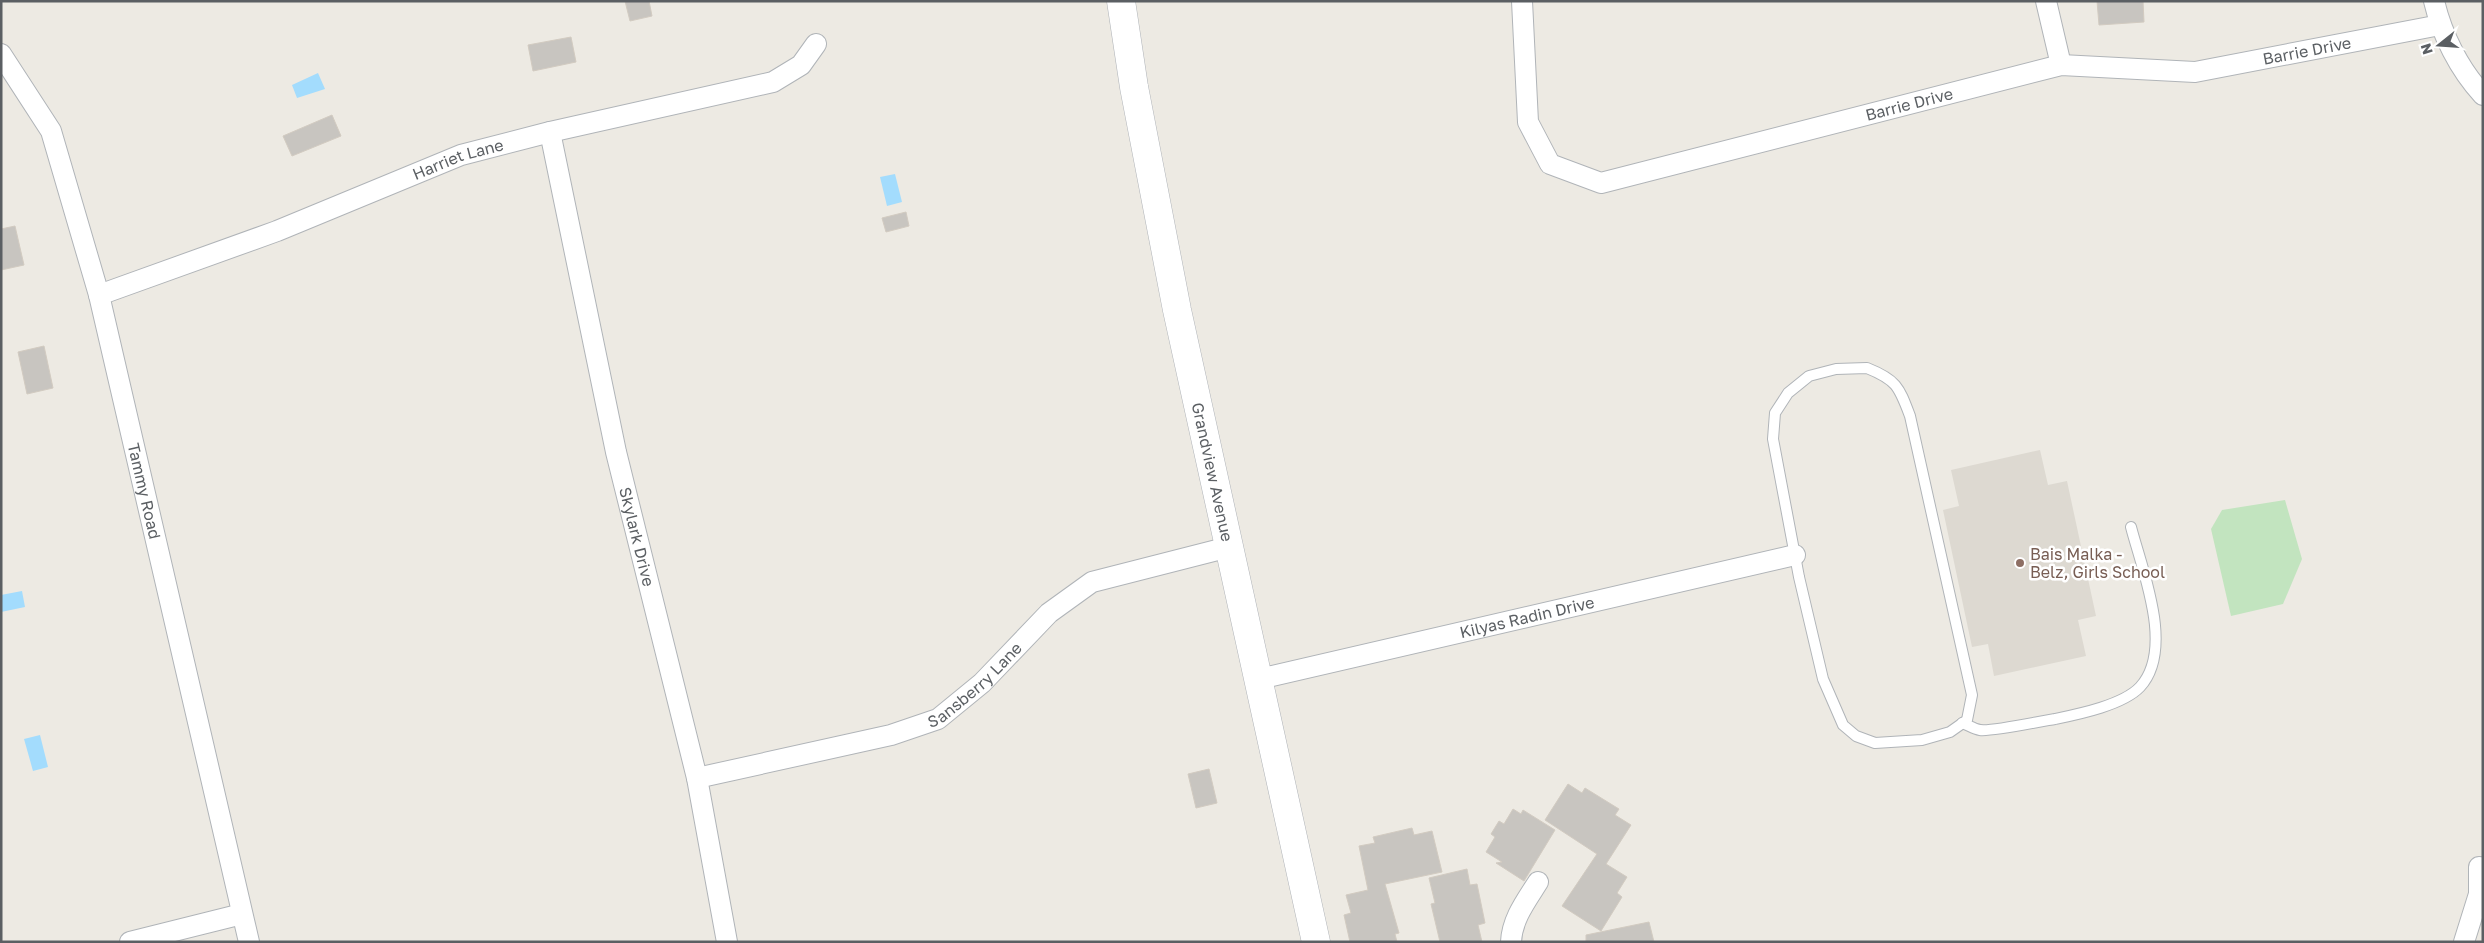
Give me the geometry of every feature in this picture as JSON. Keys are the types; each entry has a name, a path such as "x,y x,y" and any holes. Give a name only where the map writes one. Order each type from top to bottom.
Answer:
{"street":[{"name":"Grandview Avenue","path":"1121,1 1134,87 1177,310 1316,942"},
{"name":"Barrie Drive","path":"1522,1 1528,122 1550,164 1601,183 2061,65 2195,72 2440,25"},
{"path":"2046,1 2061,65"},
{"path":"2434,1 2440,25 2469,80 2483,95"},
{"name":"Harriet Lane","path":"99,295 277,231 462,155 550,132 773,82 801,65 816,44"},
{"name":"Tammy Road","path":"1,54 51,131 99,295 249,942"},
{"name":"Skylark Drive","path":"550,132 616,452 697,778 727,942"},
{"name":"Sansberry Lane","path":"697,778 891,735 938,719 982,683 1049,612 1092,582 1229,547"},
{"name":"Kilyas Radin Drive","path":"1259,679 1795,555"},
{"path":"2464,942 2479,894 2479,867"},
{"path":"1511,942 1511,931 1518,913 1538,882"},
{"path":"130,942 242,914"}],"lane":[{"path":"1867,368 1888,376 1901,392 1910,416 1972,695 1967,720 1962,723 1950,732 1922,740 1875,744 1856,736 1843,725 1822,679 1795,555 1773,439 1775,412 1788,394 1809,376 1836,369 1867,368"},
{"path":"1962,723 1981,731 2072,716 2125,698 2140,688 2155,663 2156,640 2150,601 2131,527"}],"shaded area":[{"name":"Bais Malka - Belz, Girls School","path":"2040,450 2048,485 2067,481 2096,616 2078,620 2086,656 1994,676 1988,644 1972,647 1943,510 1959,506 1951,470"}],"green space":[{"path":"2285,500 2302,559 2283,604 2231,616 2211,529 2222,510"}],"water":[{"path":"318,73 325,89 297,98 292,85"},
{"path":"895,174 902,202 887,206 880,177"},
{"path":"22,591 25,607 1,612 1,595"},
{"path":"40,735 48,767 33,771 24,739"}],"building":[{"path":"625,1 649,1 652,16 630,21"},
{"path":"2097,1 2143,1 2144,22 2099,25"},
{"path":"571,37 576,62 533,71 528,45"},
{"path":"332,115 341,136 292,156 283,136"},
{"path":"906,212 909,226 886,232 882,218"},
{"path":"15,226 24,265 1,270 1,229"},
{"path":"44,346 53,388 27,394 18,352"},
{"path":"1209,769 1217,803 1196,808 1188,774"},
{"path":"1568,784 1582,793 1585,788 1619,809 1615,815 1631,825 1606,864 1627,877 1617,893 1622,897 1601,931 1562,906 1597,854 1545,820"},
{"path":"1513,809 1521,814 1523,810 1555,830 1524,881 1496,863 1502,862 1486,852 1495,837 1491,834 1499,821 1504,824"},
{"path":"1412,828 1414,835 1432,831 1442,872 1385,884 1399,933 1395,934 1397,942 1350,942 1344,915 1351,913 1346,895 1368,890 1359,846 1375,843 1373,837"},
{"path":"1467,869 1470,885 1477,884 1485,923 1478,925 1482,942 1440,942 1431,904 1435,903 1429,878"},
{"path":"1649,922 1654,942 1586,942 1586,935"}],"place":[{"name":"Bais Malka - Belz, Girls School","path":"2020,563"}]}
